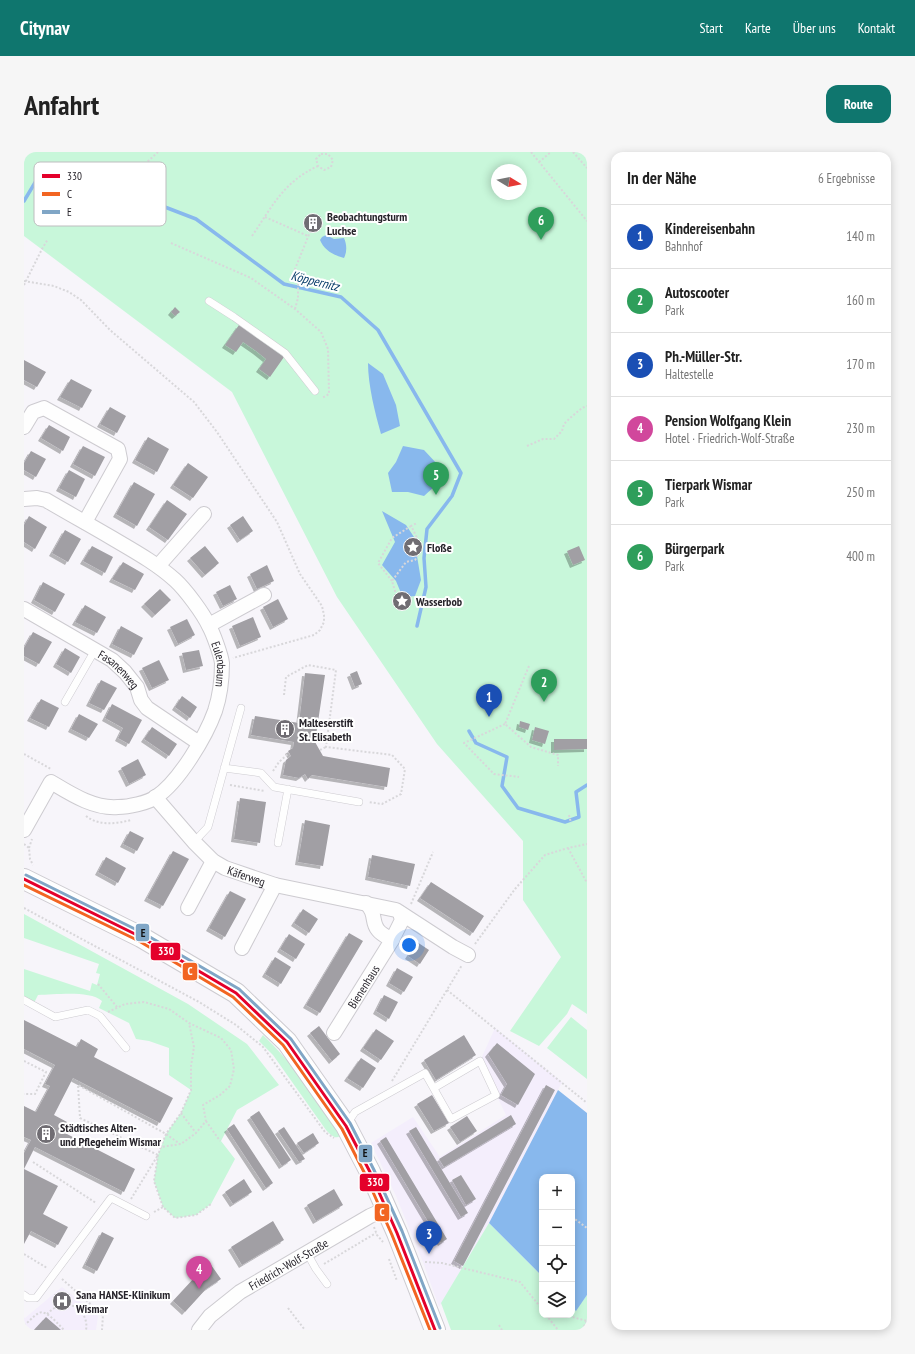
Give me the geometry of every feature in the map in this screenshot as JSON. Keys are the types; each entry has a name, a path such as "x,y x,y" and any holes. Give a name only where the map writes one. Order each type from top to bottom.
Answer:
{"street":[{"path":"24,427 33,412 44,408 118,449 120,459 84,522"},
{"name":"Eulenbaum","path":"24,499 37,498 46,500 139,554 176,580 209,625 222,661 221,685 215,710 199,744 179,773 155,797 145,801 118,807 100,806 83,800 51,782 28,833"},
{"path":"158,566 204,514"},
{"path":"209,625 264,595"},
{"name":"Fasanenweg","path":"26,614 112,660 137,687 141,700 146,708 199,744"},
{"name":"Käferweg","path":"155,797 194,842 213,861 225,868 275,885 393,909 468,955"},
{"path":"188,908 213,861"},
{"path":"24,879 141,937 236,993 287,1042 341,1135 370,1172 378,1212 411,1267 435,1330"},
{"path":"242,948 275,885"},
{"path":"366,903 373,912 378,931 392,940 403,915"},
{"name":"Bienenhaus","path":"334,1033 392,940"},
{"name":"Friedrich-Wolf-Straße","path":"199,1330 210,1316 240,1292 378,1212"}],"lane":[{"path":"209,301 285,353 315,391"},
{"path":"65,702 94,650"},
{"path":"194,842 208,827 241,708"},
{"path":"224,768 261,773 274,787 287,792 358,802"},
{"path":"278,843 287,792"},
{"path":"24,1000 55,1017 88,1010 100,1016 126,1048"},
{"path":"341,1135 355,1112 425,1073 451,1119 496,1095 480,1061 434,1088"},
{"path":"24,1295 28,1298 36,1298 111,1198 146,1216"},
{"path":"307,1253 327,1284"}],"path":[{"path":"147,162 158,152"},
{"path":"531,152 587,221"},
{"path":"539,162 551,152"},
{"path":"573,152 587,168"},
{"path":"321,154 328,154 333,160 331,167 324,170 318,166 316,159 321,154"},
{"path":"252,236 287,186 299,176 318,166"},
{"path":"265,217 308,236"},
{"path":"295,309 298,298 298,284 295,269 312,227"},
{"path":"24,285 48,239"},
{"path":"171,242 251,278 295,309 321,332 328,349 329,394 320,400"},
{"path":"25,281 54,286 69,292 81,300 110,330 194,402 217,432 277,522 300,574 322,606 324,622 320,630 314,635 222,661"},
{"path":"527,446 543,439 554,439 562,431 564,424 582,408 587,406"},
{"path":"400,599 395,591 393,580 378,564 392,538 417,523"},
{"path":"393,580 406,562 415,560 418,555 418,540 410,527"},
{"path":"284,695 286,677 308,665 336,670 326,747"},
{"path":"519,776 494,774 464,743 505,724 529,666"},
{"path":"505,724 532,746 558,755 558,766"},
{"path":"320,750 326,747 392,755 405,769 401,794 382,804 358,802"},
{"path":"267,780 279,762 289,753"},
{"path":"220,784 287,792"},
{"path":"85,815 95,822 104,823 134,819"},
{"path":"569,815 571,823"},
{"path":"28,833 29,848"},
{"path":"382,1097 468,955 515,889 545,855 587,844"},
{"path":"568,848 587,883"},
{"path":"403,915 433,852"},
{"path":"24,908 199,1002 236,1025 262,1047 325,1132 334,1139 341,1135"},
{"path":"98,984 117,1007"},
{"path":"447,990 587,1103"},
{"path":"100,1016 125,1004 144,1002 169,1009 189,1023 221,1038 231,1050 234,1069 230,1086 220,1095 203,1105 206,1121 220,1141"},
{"path":"128,1206 158,1155 166,1134 181,1113 191,1090 191,1066 194,1046 189,1023"},
{"path":"24,1061 46,1072 35,1094 24,1094"},
{"path":"158,1155 80,1118 78,1086 166,1134 180,1144"},
{"path":"181,1113 196,1133"},
{"path":"161,1147 180,1144 196,1133 206,1121"},
{"path":"158,1155 154,1182 163,1207 175,1218 196,1215 211,1204"},
{"path":"33,1162 104,1208"},
{"path":"146,1216 163,1207"},
{"path":"378,1212 376,1233 384,1244"},
{"path":"575,1219 587,1228"},
{"path":"316,1269 376,1233"},
{"path":"24,1254 54,1273 103,1314 102,1330"},
{"path":"388,1256 400,1285"},
{"path":"411,1267 423,1262 442,1263 520,1282 539,1305"},
{"path":"47,1314 57,1306 74,1306 82,1312 87,1324 86,1330"},
{"path":"288,1308 305,1330"},
{"path":"24,1325 39,1312 43,1312 64,1330"},
{"path":"548,1318 558,1330"},
{"path":"575,1318 587,1321 582,1330"},
{"path":"499,1326 502,1330"}],"shaded area":[{"path":"495,1028 562,1082 489,1223 439,1307 423,1262 396,1196 371,1143 413,1117 440,1157 506,1115 480,1061"},
{"name":"Sana HANSE-Klinikum Wismar","path":"62,1287 98,1316 96,1330 24,1330 24,1317 25,1318"}],"green space":[{"path":"24,152 587,152 587,1014 572,1004 567,1014 539,1046 510,1031 561,957 523,900 523,841 437,744 337,597 232,392 24,236"},
{"path":"24,914 188,1004 247,1044 279,1085 237,1110 221,1141 235,1159 211,1204 196,1215 175,1218 163,1207 154,1181 158,1155 166,1134 181,1113 191,1090 169,1075 169,1048 149,1041 136,1039 129,1023 99,1008 102,1001 89,995 38,995 34,1003 24,996 24,969 90,991 92,983 97,985 100,974 96,973 99,964 24,938"},
{"path":"571,1017 587,1030 587,1079 547,1048"},
{"path":"263,1035 297,1071 331,1115 340,1136 334,1137 326,1130 273,1055 259,1041"},
{"path":"489,1223 539,1273 539,1318 575,1318 575,1309 576,1310 587,1295 587,1330 451,1330 441,1303"}],"water":[{"path":"326,235 334,239 344,238 346,243 346,253 344,258 333,254 324,247 320,240"},
{"path":"368,363 383,374 396,405 400,426 381,434 374,408"},
{"path":"403,446 424,450 438,465 435,486 424,496 408,492 392,492 388,473 396,462"},
{"path":"382,511 406,525 416,540 421,580 415,596 406,597 401,593 396,581 382,565 395,542"},
{"path":"558,1090 587,1113 587,1295 576,1311 575,1174 539,1174 539,1273 489,1223"}],"building":[{"name":"Beobachtungsturm Luchse","path":"311,217 319,220 316,228 308,225"},
{"path":"175,307 180,312 175,316 171,312"},
{"path":"239,325 284,357 270,377 259,369 266,359 256,351 243,342 236,352 225,345"},
{"path":"24,360 46,372 37,387 24,380"},
{"path":"71,379 92,390 82,408 60,397"},
{"path":"110,407 126,416 117,433 100,424"},
{"path":"49,425 70,437 63,451 41,438"},
{"path":"148,437 169,449 157,472 135,460"},
{"path":"83,446 105,457 95,476 73,464"},
{"path":"31,451 46,459 36,477 24,470 24,463"},
{"path":"188,463 208,477 193,498 173,485"},
{"path":"69,470 85,479 76,497 59,488"},
{"path":"134,482 155,494 137,526 116,514"},
{"path":"167,500 187,514 168,540 149,527"},
{"path":"29,516 47,527 35,549 24,542 24,525"},
{"path":"243,516 253,531 240,540 230,525"},
{"path":"65,530 81,539 68,562 52,553"},
{"path":"92,546 113,557 105,573 83,561"},
{"path":"205,546 219,563 205,575 190,558"},
{"path":"579,546 585,560 573,565 567,551"},
{"path":"123,562 144,574 135,590 112,579"},
{"path":"267,565 274,581 257,589 250,574"},
{"path":"43,582 65,594 55,612 34,600"},
{"path":"230,585 237,599 223,606 216,592"},
{"path":"160,589 171,600 155,615 144,604"},
{"path":"278,599 288,619 273,627 263,607"},
{"path":"85,605 106,617 97,633 75,622"},
{"path":"253,617 261,637 240,646 232,626"},
{"path":"187,619 195,635 178,644 170,627"},
{"path":"121,626 143,638 134,655 112,644"},
{"path":"33,632 52,642 39,664 24,656 24,648"},
{"path":"65,648 80,657 71,673 56,664"},
{"path":"199,650 203,666 186,670 182,653"},
{"path":"159,660 169,680 152,688 142,668"},
{"path":"357,671 362,684 355,687 350,674"},
{"name":"Malteserstift St. Elisabeth","path":"305,673 325,675 315,742 323,756 390,768 387,787 312,775 308,779 305,774 299,778 283,775 286,760 291,756 288,751 293,748 294,742 251,735 255,716 299,723"},
{"path":"101,680 117,688 104,710 89,703"},
{"path":"182,696 197,707 190,718 175,707"},
{"path":"41,699 59,708 49,727 30,718"},
{"path":"112,704 142,720 129,744 118,738 123,728 105,718"},
{"path":"79,714 98,724 89,738 71,729"},
{"path":"520,721 530,724 528,730 519,727"},
{"path":"152,727 177,744 169,756 144,739"},
{"path":"535,727 549,731 545,744 532,740"},
{"path":"554,739 587,739 587,749 554,750"},
{"path":"138,759 146,775 129,784 121,768"},
{"path":"240,798 266,802 260,843 234,839"},
{"path":"305,820 330,825 323,866 298,862"},
{"path":"130,831 144,838 137,851 123,844"},
{"path":"173,851 189,859 163,906 147,898"},
{"path":"372,855 415,864 410,886 368,877"},
{"path":"106,857 126,868 118,883 98,872"},
{"path":"431,882 484,916 473,933 420,898"},
{"path":"230,891 246,899 225,937 209,928"},
{"path":"303,909 318,919 309,933 294,923"},
{"path":"349,933 363,941 320,1013 306,1005"},
{"path":"289,934 305,944 296,959 280,949"},
{"path":"417,942 429,950 420,964 408,956"},
{"path":"275,957 291,967 281,984 265,974"},
{"path":"397,968 413,977 404,992 389,983"},
{"path":"384,995 398,1002 389,1019 376,1011"},
{"name":"Städtisches Alten- und Pflegeheim Wismar","path":"24,1020 77,1047 81,1039 98,1049 94,1057 173,1098 160,1123 73,1078 54,1115 67,1122 63,1132 135,1169 124,1192 35,1147 24,1169 24,1153 31,1140 24,1137 24,1106 36,1112 50,1086 45,1084 55,1065 24,1049"},
{"path":"319,1026 340,1054 332,1061 310,1033"},
{"path":"376,1029 394,1041 381,1060 363,1048"},
{"path":"464,1035 476,1055 436,1080 424,1060"},
{"path":"497,1043 535,1074 518,1105 501,1095 507,1084 488,1054"},
{"path":"361,1058 376,1068 363,1088 347,1078"},
{"path":"546,1085 555,1090 463,1266 454,1261"},
{"path":"432,1095 449,1123 434,1131 417,1104"},
{"path":"259,1111 291,1160 282,1166 250,1117"},
{"path":"511,1115 516,1124 444,1167 439,1159"},
{"path":"467,1116 477,1131 460,1142 450,1127"},
{"path":"234,1124 273,1183 266,1188 227,1129"},
{"path":"284,1127 305,1159 299,1162 278,1131"},
{"path":"416,1127 468,1213 461,1217 409,1131"},
{"path":"313,1133 319,1143 304,1153 297,1143"},
{"path":"386,1137 447,1239 441,1243 380,1141"},
{"path":"24,1169 58,1186 43,1214 68,1227 58,1245 31,1231 24,1244"},
{"path":"461,1175 476,1199 466,1205 452,1180"},
{"path":"244,1179 252,1192 233,1204 225,1192"},
{"path":"334,1189 343,1205 316,1221 307,1205"},
{"path":"273,1221 284,1240 242,1265 231,1247"},
{"path":"102,1232 114,1238 97,1271 85,1265"},
{"path":"209,1262 221,1279 206,1289 185,1312 173,1301"},
{"path":"46,1317 61,1330 34,1330"}],"waterway":[{"name":"Köppernitz","path":"24,201 34,184"},
{"name":"Köppernitz","path":"166,207 196,219 284,284 341,297 378,330 461,473 452,496 427,529 424,558 426,587 417,626"},
{"name":"Köppernitz","path":"469,731 476,743 507,757 502,786 518,808 565,822 579,817 576,792 587,785"}],"transit line":[{"name":"E","path":"26,875 143,933 239,989 291,1039 350,1123 374,1170 402,1231 440,1328"},
{"name":"330","path":"24,879 141,937 236,993 287,1042 346,1126 370,1172 397,1233 435,1330"},
{"name":"C","path":"24,885 139,941 233,997 283,1045 342,1129 365,1174 392,1235 430,1330"}],"place":[{"name":"Beobachtungsturm Luchse","path":"313,223"},
{"name":"Bürgerpark","path":"541,240"},
{"name":"Tierpark Wismar","path":"436,495"},
{"name":"Floße","path":"413,547"},
{"name":"Wasserbob","path":"402,601"},
{"name":"Autoscooter","path":"544,702"},
{"name":"Kindereisenbahn","path":"489,717"},
{"name":"Malteserstift St. Elisabeth","path":"285,729"},
{"name":"Städtisches Alten- und Pflegeheim Wismar","path":"46,1134"},
{"name":"Ph.-Müller-Str.","path":"429,1254"},
{"name":"Pension Wolfgang Klein","path":"199,1289"},
{"name":"Sana HANSE-Klinikum Wismar","path":"62,1301"}]}
